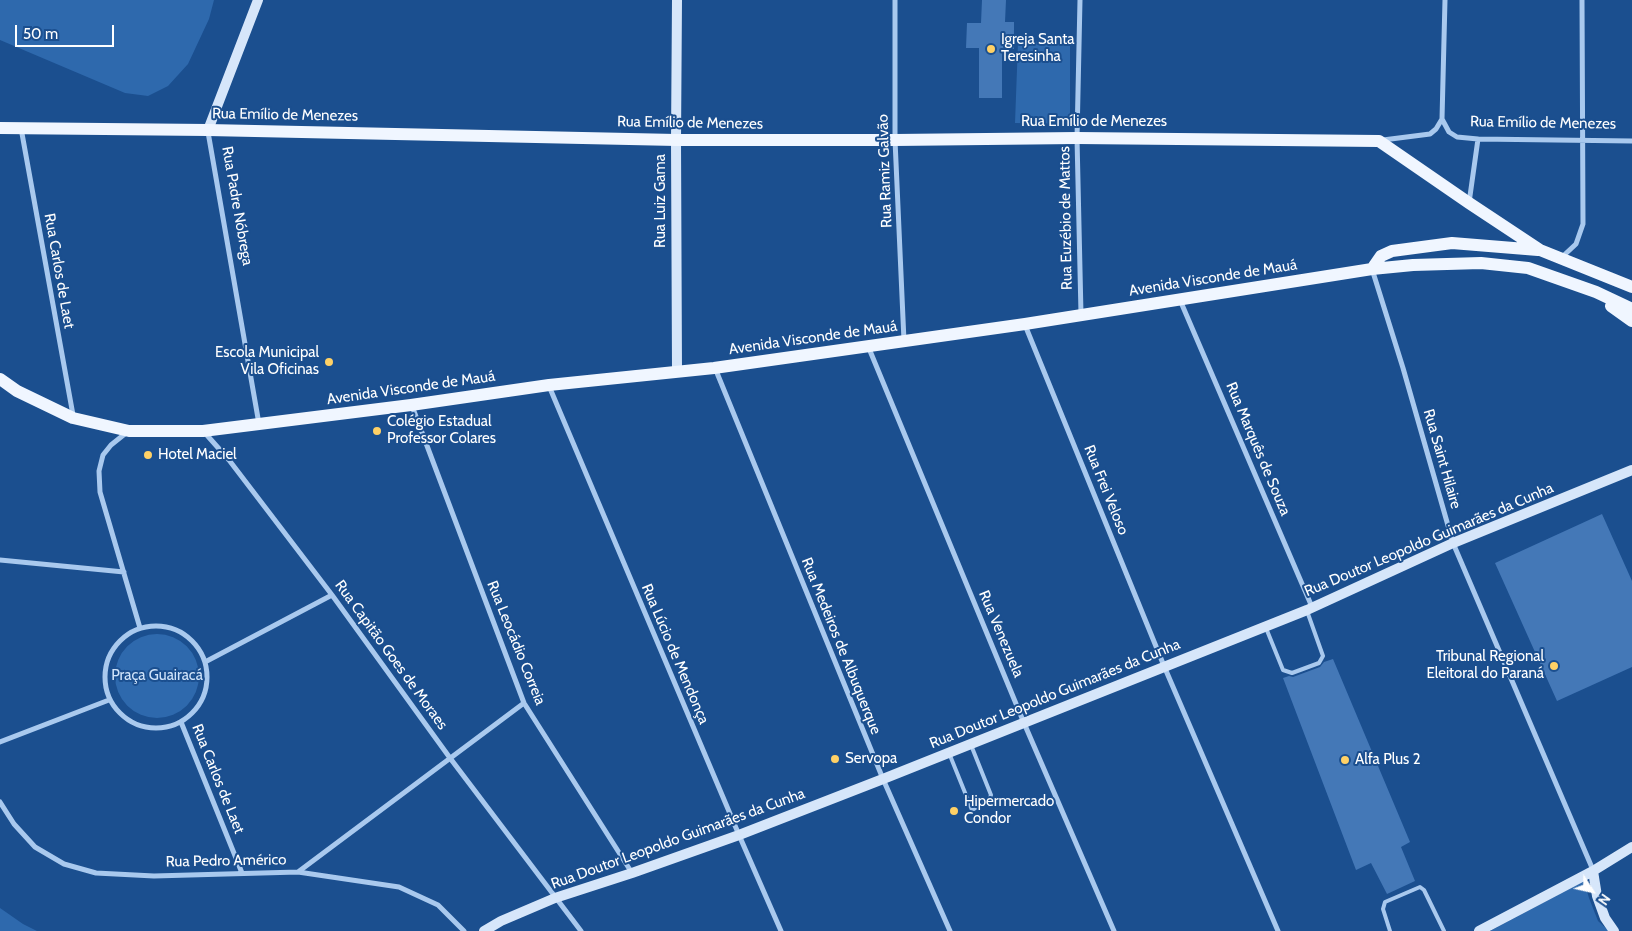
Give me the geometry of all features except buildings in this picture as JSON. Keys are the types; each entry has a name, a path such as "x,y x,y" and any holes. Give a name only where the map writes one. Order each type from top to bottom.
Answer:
{"main road":[{"name":"Rua Emílio de Menezes","path":"0,128 208,130 676,140 1077,138 1379,141"},
{"path":"1379,141 1469,204 1540,250 1632,287"},
{"path":"1372,269 1381,256 1392,251 1452,244 1540,250"},
{"name":"Avenida Visconde de Mauá","path":"0,379 17,391 73,418 129,431 203,431 411,405 548,385 714,368 1024,324 1372,269 1413,265 1481,262 1528,268 1596,292 1632,309"},
{"path":"1596,292 1632,321"}],"street":[{"name":"Rua Padre Nóbrega","path":"258,0 208,130 259,424"},
{"name":"Rua Luiz Gama","path":"677,0 677,372"},
{"name":"Rua Ramiz Galvão","path":"895,0 895,140 904,341"},
{"name":"Rua Euzébio de Mattos","path":"1080,0 1077,138 1081,315"},
{"path":"1442,120 1445,0"},
{"path":"1561,259 1576,244 1583,224 1582,0"},
{"name":"Rua Emílio de Menezes","path":"1379,141 1430,134 1442,120 1450,132 1457,137 1478,139 1632,141"},
{"name":"Rua Carlos de Laet","path":"20,128 73,418"},
{"path":"1469,204 1478,139"},
{"name":"Rua Saint Hilaire","path":"1372,269 1403,368 1453,543 1594,871"},
{"name":"Rua Marquês de Souza","path":"1180,300 1309,608"},
{"name":"Rua Frei Veloso","path":"1024,324 1164,666 1278,931"},
{"name":"Rua Venezuela","path":"867,346 1024,723 1114,931"},
{"name":"Rua Medeiros de Albuquerque","path":"714,368 883,780 950,931"},
{"name":"Rua Lúcio de Mendonça","path":"548,385 738,836 780,931"},
{"name":"Rua Leocádio Correia","path":"411,405 524,703 632,873"},
{"path":"129,431 111,445 103,455 99,471 100,492 140,628"},
{"name":"Rua Capitão Goes de Moraes","path":"203,431 229,460 332,595 450,758 581,931"},
{"name":"Rua Doutor Leopoldo Guimarães da Cunha","path":"484,931 501,921 555,898 738,836 883,780 1266,626 1453,543 1632,470"},
{"path":"0,560 124,572"},
{"path":"205,662 332,595"},
{"path":"157,625 173,628 187,636 198,647 205,662 207,679 204,696 195,711 181,722 165,728 148,729 132,724 118,714 109,700 104,683 105,665 112,649 125,636 140,628 157,625"},
{"path":"0,742 109,700"},
{"path":"298,872 524,703"},
{"name":"Rua Carlos de Laet","path":"181,722 242,873"},
{"name":"Rua Pedro Américo","path":"0,802 14,824 35,847 64,864 96,873 154,876 298,872 399,887 438,906 464,931"},
{"path":"1480,931 1594,871 1632,847"},
{"path":"1594,871 1597,896 1605,918 1614,931"}],"lane":[{"path":"1266,626 1283,670 1292,673 1319,663 1323,656 1309,608"},
{"path":"949,753 972,810 989,800 991,795 971,744"},
{"path":"1390,931 1383,909 1384,902 1420,887 1424,890 1444,931"}],"green space":[{"path":"0,0 214,0 209,19 188,64 168,86 148,96 125,93 0,40"},
{"path":"1070,41 1070,124 1015,123 1018,42"},
{"name":"Praça Guairacá","path":"157,634 173,637 187,646 196,660 199,676 196,692 187,706 173,715 157,718 141,715 127,706 118,692 115,676 118,660 127,646 141,637"},
{"path":"1584,881 1598,921 1609,931 1490,931"},
{"path":"0,908 23,924 37,931 0,931"}],"place":[{"name":"Igreja Santa Teresinha","path":"991,49"},
{"name":"Escola Municipal Vila Oficinas","path":"329,362"},
{"name":"Colégio Estadual Professor Colares","path":"377,431"},
{"name":"Hotel Maciel","path":"148,455"},
{"name":"Tribunal Regional Eleitoral do Paraná","path":"1554,666"},
{"name":"Servopa","path":"835,759"},
{"name":"Alfa Plus 2","path":"1345,760"},
{"name":"Hipermercado Condor","path":"954,811"}]}
